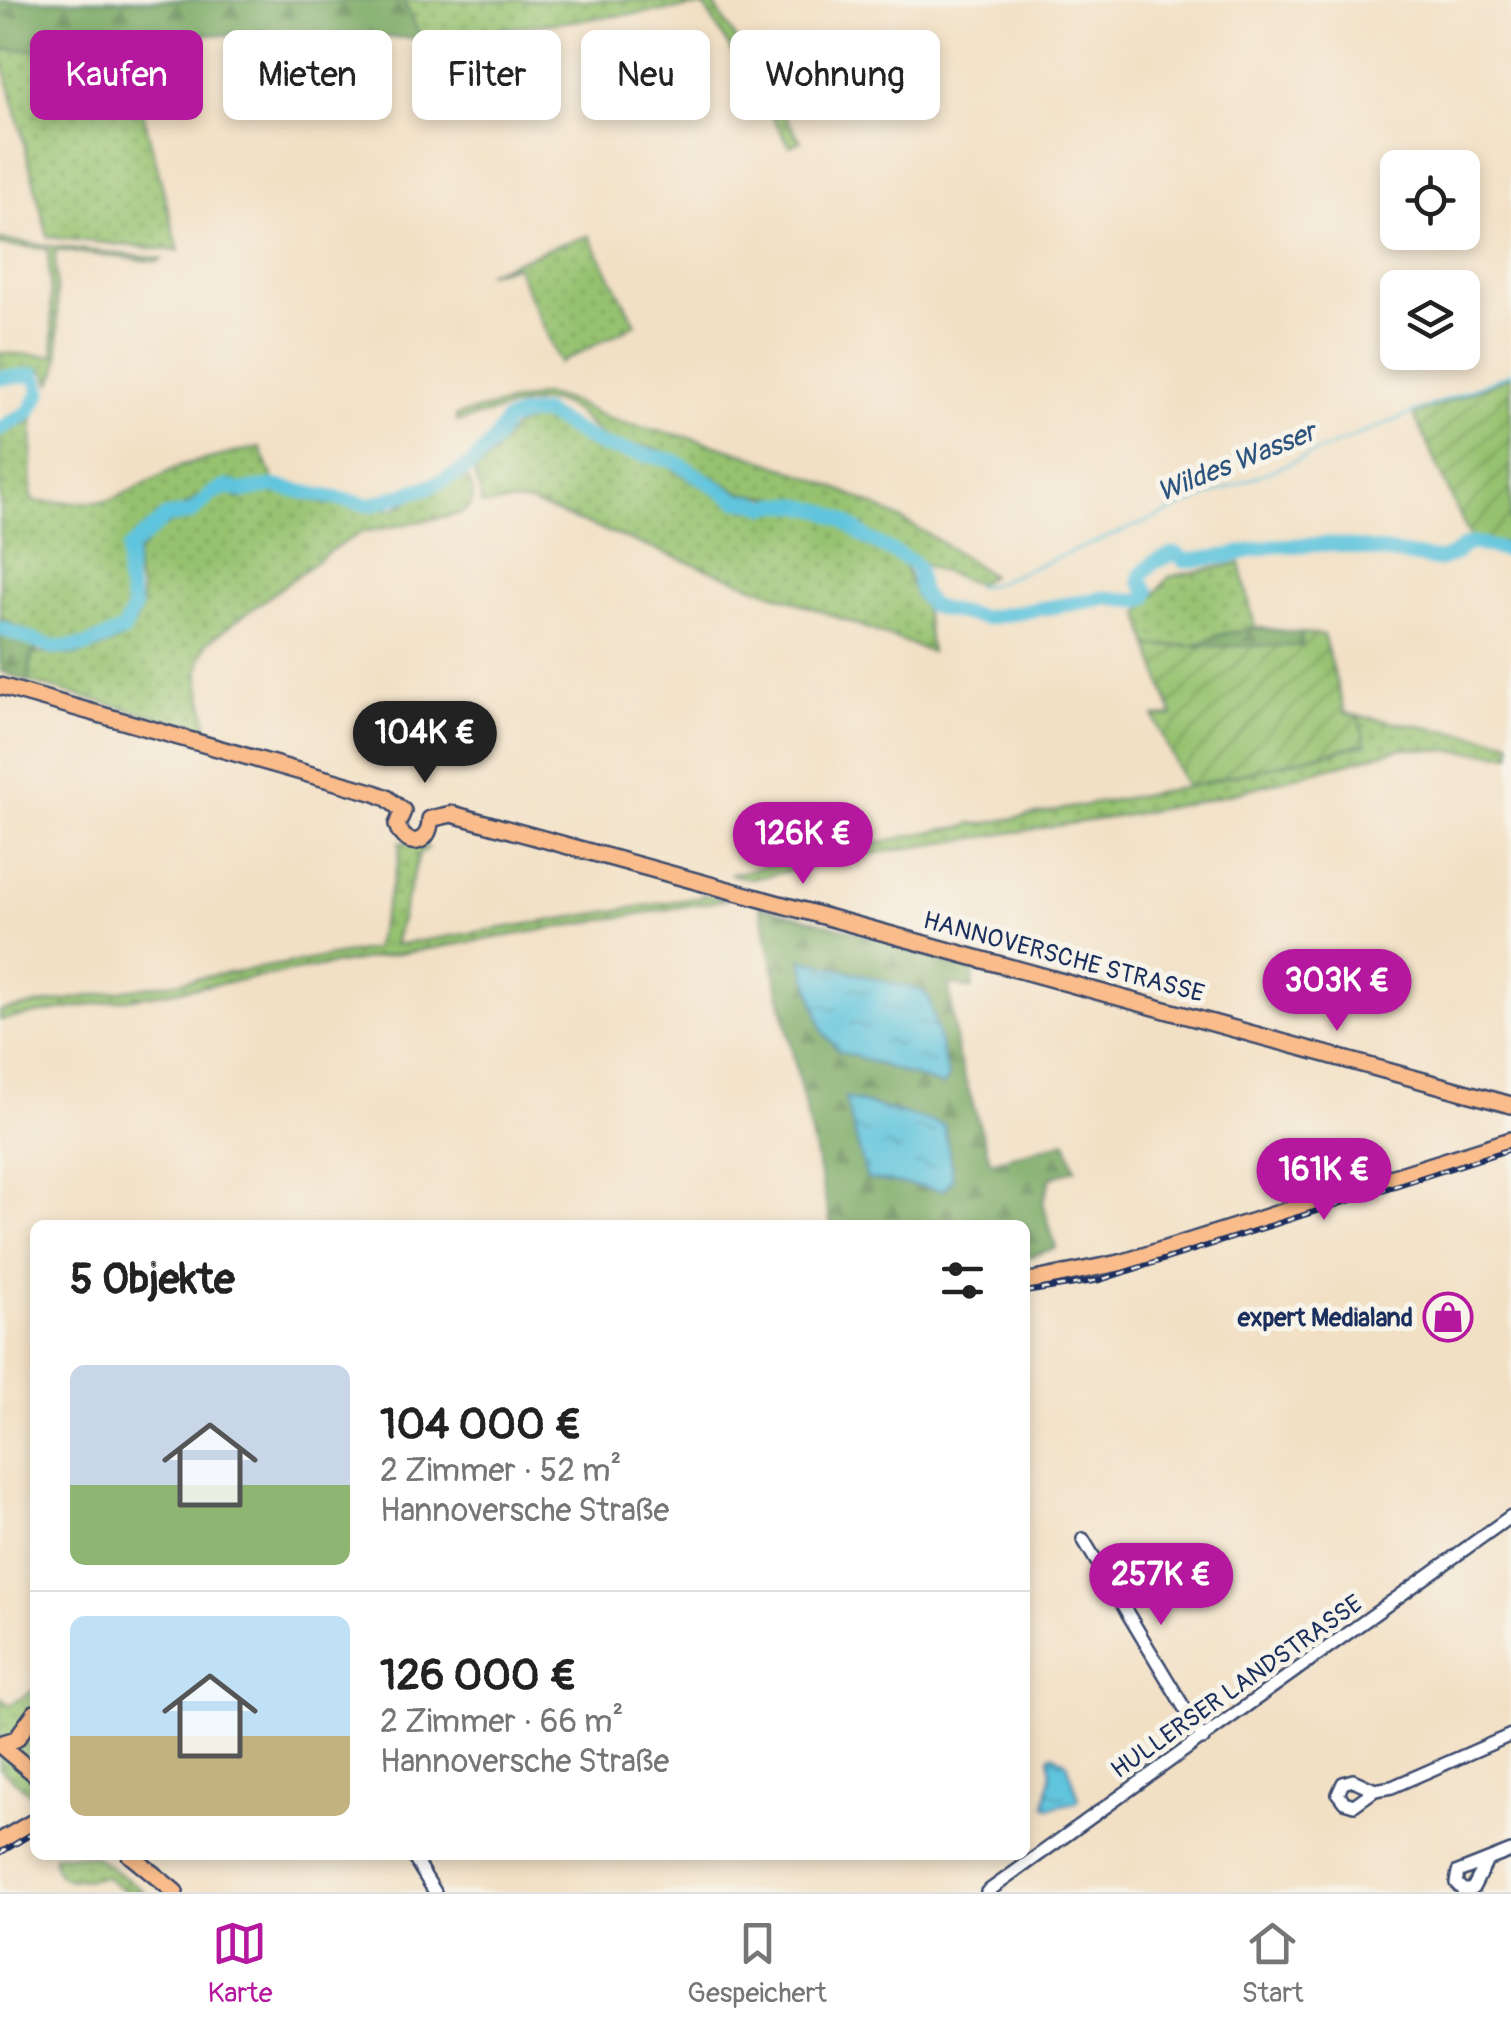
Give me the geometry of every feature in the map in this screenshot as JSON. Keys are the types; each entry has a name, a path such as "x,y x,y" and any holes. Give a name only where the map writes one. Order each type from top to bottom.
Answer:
{"main road":[{"name":"HANNOVERSCHE STRASSE","path":"0,686 375,793 403,811"},
{"name":"HANNOVERSCHE STRASSE","path":"416,807 430,819 426,836 419,841 401,835 397,820 403,811 416,807"},
{"name":"HANNOVERSCHE STRASSE","path":"430,819 452,814 1511,1105"},
{"path":"1030,1281 1124,1262 1511,1140"},
{"path":"0,1744 30,1717"},
{"path":"0,1744 11,1742 30,1720"},
{"path":"24,1729 30,1758"},
{"path":"0,1744 30,1768"},
{"path":"0,1841 30,1824"},
{"path":"136,1860 175,1892"}],"street":[{"name":"HULLERSER LANDSTRASSE","path":"987,1892 1511,1516"},
{"path":"1083,1540 1202,1739"},
{"path":"1376,1790 1392,1787 1511,1736"},
{"path":"1486,1861 1511,1851"},
{"path":"415,1860 436,1892"}],"green space":[{"path":"0,0 403,0 417,30 412,30 412,38 392,38 392,30 223,30 223,35 203,35 203,30 30,30 30,49 0,49"},
{"path":"403,0 711,0 730,30 730,48 704,6 492,30 417,30"},
{"path":"0,49 30,49 30,120 145,120 179,251 48,237"},
{"path":"774,120 788,120 801,141 790,146"},
{"path":"589,236 636,324 560,363 516,266 486,273"},
{"path":"0,240 162,259 159,262 55,250 59,357 51,384 45,372 35,367 25,372 0,373 0,353 54,356 48,249 0,245"},
{"path":"1511,376 1511,542 1473,544 1414,415"},
{"path":"542,395 570,401 613,420 691,438 779,465 889,513 991,576 976,584 923,565 818,505 742,493 656,449 607,442 574,410 554,401 457,422 456,416"},
{"path":"542,417 599,451 667,464 746,510 764,513 804,509 833,519 870,547 904,564 924,608 931,652 530,503 481,505 474,472 517,425"},
{"path":"33,419 31,499 36,502 101,502 182,465 260,447 274,481 246,486 231,480 182,508 167,510 131,538 126,548 123,577 129,607 120,626 77,643 50,644 0,617 0,436"},
{"path":"467,477 473,498 459,514 363,532 334,548 208,642 199,666 206,731 29,682 32,653 76,655 121,640 141,609 136,556 153,534 186,520 209,501 228,493 239,499 272,491 328,504 395,509 412,498"},
{"path":"1240,563 1255,627 1223,634 1192,647 1149,646 1140,613 1169,577"},
{"path":"0,617 48,644 32,653 29,682 0,671"},
{"path":"1255,627 1301,633 1303,646 1192,647 1223,634"},
{"path":"1301,633 1323,635 1345,713 1358,716 1366,743 1186,787 1154,717 1173,716 1149,646 1302,646"},
{"path":"1358,716 1511,741 1511,754 1403,748 1211,799 1128,815 870,854 751,879 730,874 971,823 1186,787 1365,744"},
{"path":"400,842 428,848 419,854 394,945 702,894 729,899 0,1020 0,1011 374,949 399,859"},
{"path":"760,906 975,963 972,989 949,984 957,1053 991,1162 1066,1141 1076,1169 1051,1178 1043,1202 1056,1248 1030,1256 1030,1220 830,1220"},
{"path":"30,1692 30,1794 0,1768 0,1698 10,1705"},
{"path":"54,1860 100,1860 145,1892 126,1892 106,1877 71,1880 58,1873"}],"water":[{"path":"802,959 923,991 929,998 948,1078 943,1086 839,1051 823,1032"},
{"path":"845,1098 944,1125 953,1179 943,1190 867,1179"},
{"path":"1053,1754 1067,1763 1079,1798 1049,1808 1045,1805 1051,1775 1049,1757"}],"waterway":[{"name":"Wildes Wasser","path":"976,586 990,585 1511,373"},
{"path":"0,378 35,375 41,392 29,412 0,429"},
{"path":"0,628 54,648 86,646 123,631 134,608 127,578 129,549 166,517 191,513 213,493 226,487 244,491 273,486 370,505 459,473 494,441 506,421 544,413 602,446 675,461 738,501 767,507 799,505 824,511 912,562 917,567 921,592 930,605 984,618 1106,598 1139,601 1148,592 1140,581 1142,574 1153,563 1173,554 1184,561 1272,546 1332,544 1440,560 1473,543 1511,552"}],"railway":[{"path":"1030,1291 1100,1280 1511,1149"},
{"path":"0,1853 30,1835"}],"place":[{"name":"expert Medialand","path":"1448,1317"}]}
